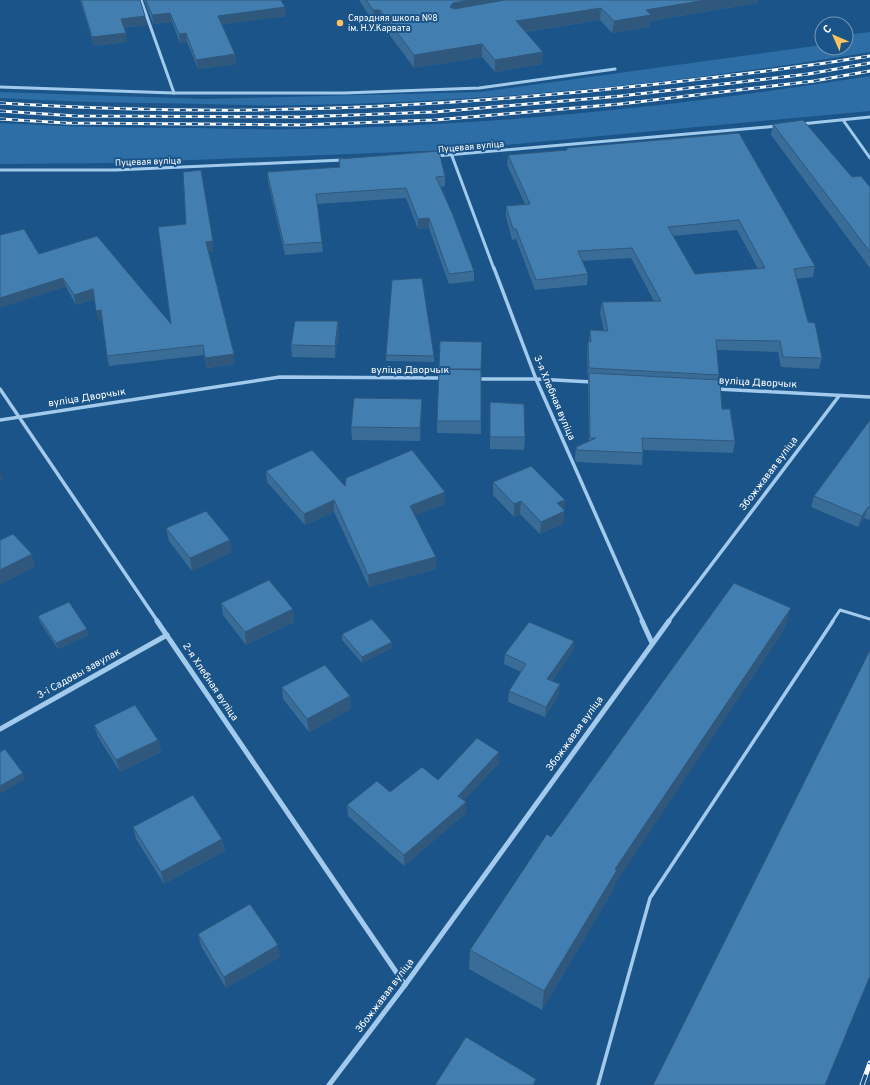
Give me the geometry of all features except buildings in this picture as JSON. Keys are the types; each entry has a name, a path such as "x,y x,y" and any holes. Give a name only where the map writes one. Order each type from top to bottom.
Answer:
{"street":[{"path":"141,0 174,93"},
{"path":"0,87 174,93 344,92 479,88 615,69"},
{"path":"796,124 870,117"},
{"path":"843,120 870,158"},
{"name":"Пуцевая вуліца","path":"428,157 780,126"},
{"name":"3-я Хлебная вуліца","path":"452,156 536,379 652,642"},
{"name":"Пуцевая вуліца","path":"0,170 115,170 350,160"},
{"name":"вуліца Дворчык","path":"0,420 280,377 450,378"},
{"path":"474,379 536,379 600,382"},
{"name":"2-я Хлебная вуліца","path":"0,389 405,985"},
{"name":"вуліца Дворчык","path":"711,389 870,397"},
{"name":"Збожжавая вуліца","path":"330,1085 405,985 652,642 839,396"},
{"name":"3-і Садовы завулак","path":"0,729 167,635"}],"lane":[{"path":"598,1085 650,898 840,610 870,619"}],"shaded area":[{"path":"870,32 870,52 854,55 854,34"},
{"path":"814,46 814,56 845,56 659,82 445,100 279,105 103,102 0,98 0,92 204,99 480,92"},
{"path":"870,76 870,111 451,150 117,163 0,164 0,123 98,127 263,129 445,124 587,113 729,97"}],"railway":[{"path":"0,103 127,109 190,110 305,109 406,105 506,98 684,81 764,72 870,56"},
{"path":"0,111 75,116 300,117 434,112 621,96 808,74 870,63"},
{"path":"0,119 67,123 300,125 435,120 620,104 814,81 870,71"},
{"path":"862,1085 870,1063"}],"place":[{"name":"Сярэдняя школа №8 ім. Н.У.Карвата","path":"340,23"}]}
